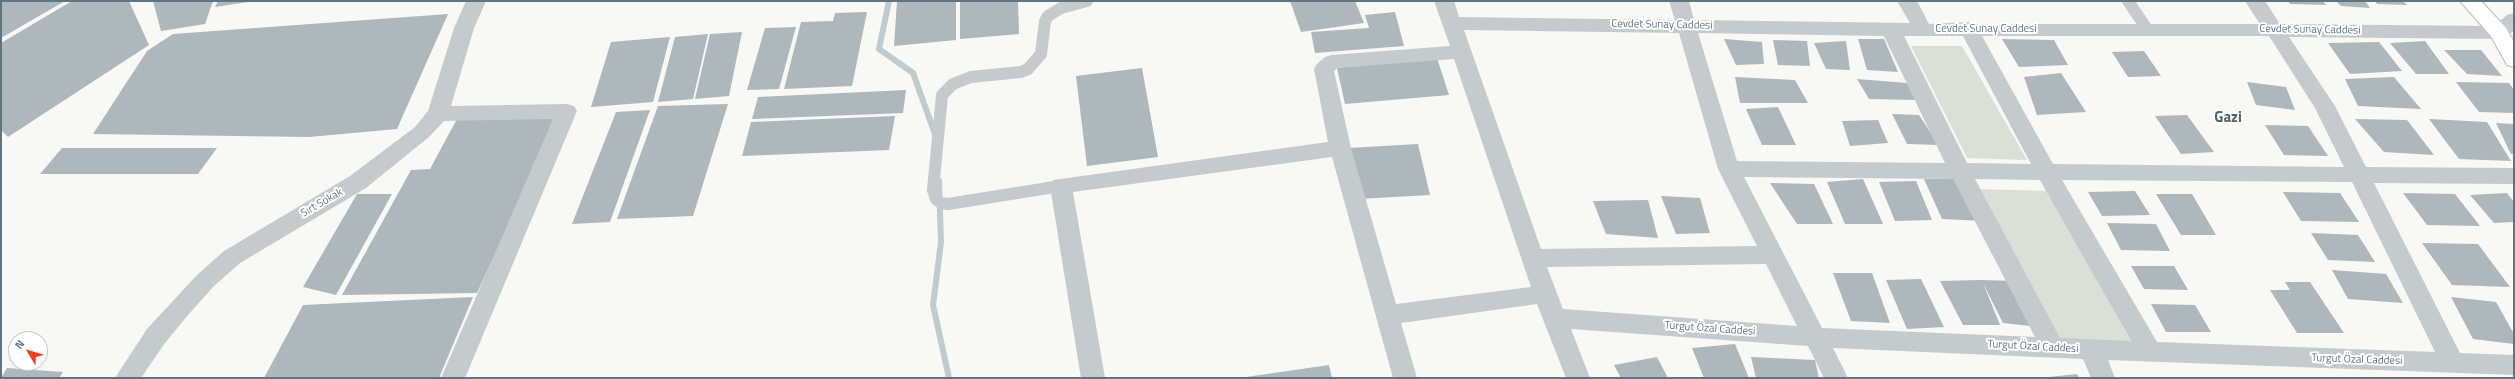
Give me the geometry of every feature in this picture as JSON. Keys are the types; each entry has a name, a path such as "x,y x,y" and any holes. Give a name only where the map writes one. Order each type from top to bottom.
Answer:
{"street":[{"name":"Sırt Sokak","path":"127,378 156,336 180,308 205,281 232,257 358,182 422,132 438,114 464,28 476,1"},
{"path":"1444,1 1553,318 1578,378"},
{"path":"1679,1 1729,168 1836,378"},
{"path":"1907,1 1923,30"},
{"path":"2254,1 2325,106 2360,173 2453,363"},
{"path":"2470,1 2499,33 2514,60"},
{"path":"2499,33 2514,19"},
{"name":"Cevdet Sunay Caddesi","path":"1451,23 1686,25 1923,30 1968,28 2499,33"},
{"path":"1968,28 2047,173 2150,352"},
{"path":"1891,29 1960,172 2053,348"},
{"path":"1405,378 1340,148 1324,78 1324,70 1332,62 1462,52"},
{"path":"438,114 567,111 454,378"},
{"path":"1094,378 1061,186 1340,148"},
{"path":"1729,168 2047,173 2360,173 2514,176"},
{"path":"1532,258 1773,254"},
{"path":"1388,315 1545,294"},
{"name":"Turgut Özal Caddesi","path":"1553,318 1814,337 2150,352 2514,365"},
{"path":"2091,349 2103,378"}],"lane":[{"path":"1061,186 948,204 941,203 936,199 933,190 942,95 953,84 971,77 1021,72 1028,69 1041,54 1045,21 1048,16 1061,8 1087,1"},
{"path":"2128,1 2147,29"}],"shaded area":[{"path":"1911,46 1962,46 2027,160 1967,158"},
{"path":"1973,189 2048,191 2131,342 2056,340"}],"building":[{"path":"1,1 65,1 1,38"},
{"path":"72,1 129,1 149,45 8,137 1,130 1,43"},
{"path":"153,1 213,1 205,24 161,31"},
{"path":"218,1 248,1 248,2 215,7"},
{"path":"897,1 956,1 956,40 894,46"},
{"path":"960,1 1018,1 1019,34 960,39"},
{"path":"1290,1 1355,1 1364,23 1301,32"},
{"path":"2288,1 2323,1 2326,5 2290,4"},
{"path":"2336,1 2365,1 2370,8 2341,6"},
{"path":"2375,1 2403,1 2407,5 2377,4"},
{"path":"867,12 852,86 784,89 801,22 833,21 835,13"},
{"path":"1395,12 1404,46 1315,53 1311,32 1369,28 1365,15"},
{"path":"448,14 397,129 309,137 93,134 147,51 173,34"},
{"path":"796,27 779,89 747,90 765,28"},
{"path":"742,32 729,96 695,99 710,34"},
{"path":"708,34 693,99 658,102 675,37"},
{"path":"670,37 653,102 591,107 611,42"},
{"path":"1724,39 1762,42 1764,64 1736,65"},
{"path":"1858,39 1884,39 1898,72 1867,70"},
{"path":"2002,39 2054,40 2068,65 2019,67"},
{"path":"1773,40 1807,41 1810,66 1778,65"},
{"path":"1846,41 1850,70 1826,69 1814,43"},
{"path":"2425,41 2449,74 2416,74 2390,43"},
{"path":"2379,42 2402,71 2350,74 2328,43"},
{"path":"2444,50 2481,50 2502,76 2467,74"},
{"path":"2144,51 2161,76 2128,77 2112,52"},
{"path":"1436,55 1449,95 1345,104 1337,68"},
{"path":"1142,68 1158,157 1087,166 1076,76"},
{"path":"2061,73 2086,112 2037,115 2024,77"},
{"path":"1735,77 1795,80 1808,103 1740,103"},
{"path":"2394,77 2421,109 2358,106 2345,79"},
{"path":"1857,79 1907,83 1917,100 1869,99"},
{"path":"2247,82 2286,87 2295,110 2256,105"},
{"path":"2456,82 2509,83 2514,90 2514,113 2479,112"},
{"path":"906,90 903,113 752,119 758,97"},
{"path":"728,104 693,216 617,219 658,106"},
{"path":"1778,107 1796,145 1762,145 1746,109"},
{"path":"650,110 610,222 572,224 616,112"},
{"path":"1892,114 1919,115 1939,145 1907,144"},
{"path":"2187,115 2214,152 2181,154 2155,116"},
{"path":"895,116 889,150 742,156 751,122"},
{"path":"559,117 477,293 342,295 411,170 430,169 457,119"},
{"path":"2355,119 2407,120 2434,155 2384,152"},
{"path":"2429,119 2487,122 2511,161 2459,159"},
{"path":"1878,120 1888,143 1850,146 1842,121"},
{"path":"2496,123 2514,124 2514,154 2511,154"},
{"path":"2265,125 2308,126 2328,156 2284,155"},
{"path":"1418,144 1430,195 1357,199 1348,148"},
{"path":"62,148 217,148 198,174 40,174"},
{"path":"1863,179 1883,224 1845,224 1827,182"},
{"path":"1924,179 1960,179 1983,221 1942,219"},
{"path":"1916,181 1932,220 1895,221 1879,182"},
{"path":"1770,183 1814,184 1833,224 1797,224"},
{"path":"2135,191 2150,215 2102,216 2088,192"},
{"path":"2283,192 2340,193 2359,222 2301,221"},
{"path":"2403,193 2455,194 2480,226 2427,225"},
{"path":"2507,193 2514,202 2514,222 2494,223 2470,195"},
{"path":"357,194 392,194 336,295 303,287"},
{"path":"2156,194 2192,194 2216,235 2181,235"},
{"path":"1661,196 1700,198 1710,233 1676,234"},
{"path":"1648,200 1658,238 1606,234 1593,201"},
{"path":"2107,223 2156,224 2170,251 2121,250"},
{"path":"2311,233 2358,235 2375,262 2328,260"},
{"path":"2422,243 2478,244 2510,287 2452,285"},
{"path":"2131,266 2174,266 2188,290 2144,289"},
{"path":"2332,270 2386,274 2403,303 2348,299"},
{"path":"1833,273 1872,273 1890,323 1851,321"},
{"path":"1921,279 1944,327 1907,329 1886,280"},
{"path":"1940,281 2017,281 2039,327 2003,323 1983,283 2000,325 1963,325"},
{"path":"2285,282 2310,282 2344,333 2297,333 2270,290 2290,290"},
{"path":"473,297 439,378 264,378 303,305"},
{"path":"2451,297 2496,302 2514,334 2514,344 2473,339"},
{"path":"2151,304 2195,305 2211,332 2166,332"},
{"path":"1735,344 1749,378 1704,378 1692,348"},
{"path":"1657,357 1668,378 1621,378 1614,365"},
{"path":"1751,357 1815,360 1819,378 1756,378"},
{"path":"1329,365 1332,378 1246,378 1246,377"},
{"path":"7,368 8,371 63,372 59,378 1,378"},
{"path":"2077,374 2079,378 2049,378 2049,377"}],"waterway":[{"path":"889,1 879,49 913,73 935,134"},
{"path":"939,181 941,242 933,305 949,378"}],"district":[{"name":"Gazi","path":"2228,118"}]}
